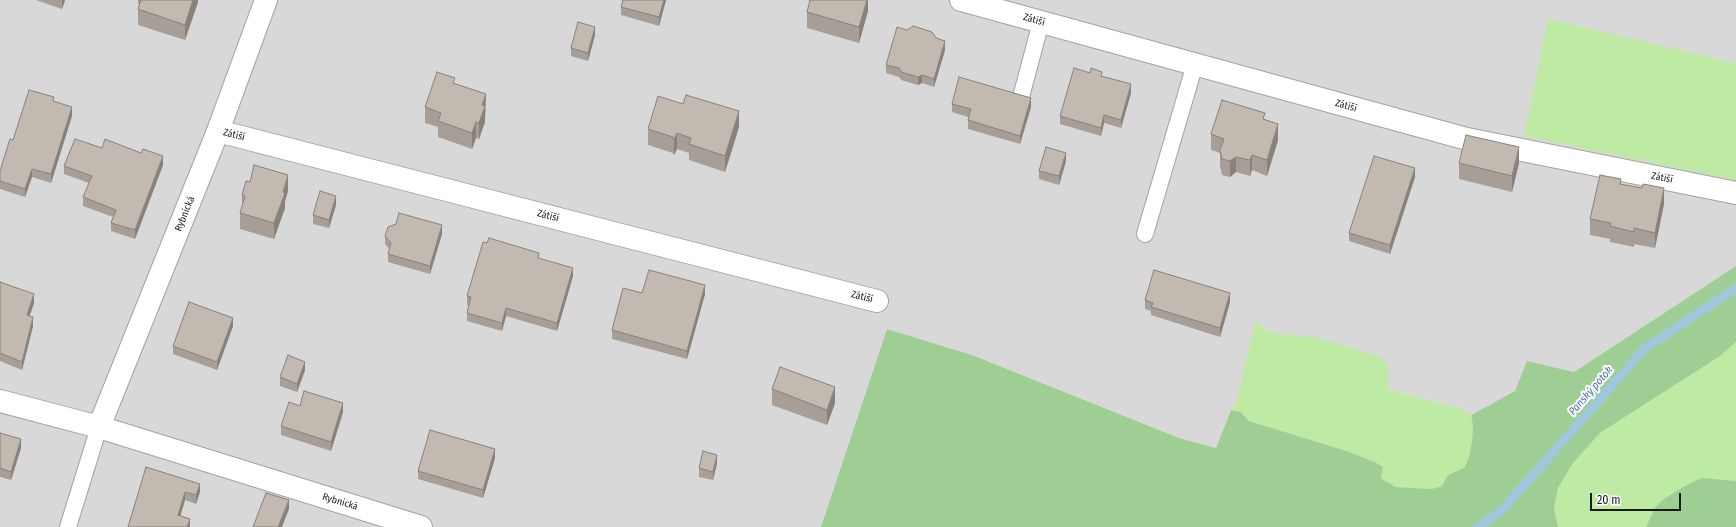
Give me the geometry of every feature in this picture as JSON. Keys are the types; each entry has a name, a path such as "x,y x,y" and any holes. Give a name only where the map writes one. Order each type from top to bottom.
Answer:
{"street":[{"name":"Rybnická","path":"99,427 218,131 266,0"},
{"name":"Zátiší","path":"961,0 1467,139 1736,193"},
{"name":"Zátiší","path":"218,131 877,301"},
{"name":"Rybnická","path":"0,401 99,427 421,527"}],"lane":[{"path":"1021,97 1041,22"},
{"path":"1145,234 1195,64"},
{"path":"68,527 99,427"}],"shaded area":[{"path":"0,0 1736,0 1736,266 1574,372 1527,361 1515,391 1471,415 1460,408 1388,389 1388,363 1272,333 1259,324 1256,318 1237,401 1231,410 1216,448 1179,438 972,355 887,329 821,527 0,527"}],"green space":[{"path":"1548,19 1736,63 1736,180 1524,136"},
{"path":"1736,266 1736,342 1720,356 1600,433 1573,463 1558,488 1554,508 1558,527 821,527 887,329 972,355 1179,438 1216,448 1231,410 1241,412 1249,421 1347,451 1375,462 1383,467 1381,477 1383,480 1396,487 1432,489 1442,486 1448,475 1464,468 1469,457 1472,441 1473,426 1471,415 1515,391 1527,361 1574,372"},
{"path":"1256,318 1259,324 1272,333 1319,338 1378,356 1388,363 1388,389 1460,408 1471,415 1473,426 1472,441 1469,457 1464,468 1448,475 1442,486 1432,489 1396,487 1383,480 1381,477 1383,467 1375,462 1347,451 1249,421 1241,412 1231,410 1237,400"},
{"path":"1736,342 1736,481 1661,501 1654,509 1646,527 1558,527 1554,508 1558,488 1573,463 1600,433 1720,356"},
{"path":"1702,478 1736,481 1736,527 1646,527 1654,509 1661,501 1683,487"}],"building":[{"path":"141,0 193,0 185,25 138,9"},
{"path":"623,0 664,0 659,17 621,7"},
{"path":"810,0 867,0 859,27 807,12"},
{"path":"578,22 595,27 588,53 571,48"},
{"path":"913,26 932,32 936,38 945,41 934,79 922,75 918,77 901,72 899,68 886,65 897,27 907,30"},
{"path":"1074,68 1090,73 1091,68 1102,72 1101,76 1131,84 1121,120 1104,115 1101,128 1060,116"},
{"path":"437,72 455,78 453,83 486,94 482,105 485,106 479,123 476,122 472,133 438,121 441,113 425,107"},
{"path":"959,77 1031,98 1020,136 968,120 971,109 952,104"},
{"path":"29,90 54,97 53,101 72,107 51,174 32,169 25,189 0,181 0,171 10,139 13,140"},
{"path":"686,95 739,111 725,156 689,144 691,138 677,133 674,140 673,137 648,129 658,96 683,104"},
{"path":"1222,100 1265,113 1263,119 1278,124 1267,160 1252,155 1250,160 1236,157 1230,161 1222,159 1220,150 1224,139 1211,134"},
{"path":"1466,135 1519,147 1512,176 1459,163"},
{"path":"75,139 102,148 105,139 141,153 143,149 163,156 135,230 111,223 116,210 83,197 92,176 64,166"},
{"path":"1046,147 1066,153 1059,176 1039,171"},
{"path":"1374,156 1415,168 1390,245 1349,233"},
{"path":"254,165 288,175 283,192 285,193 274,223 240,213 245,196 242,195 246,181 250,182"},
{"path":"1600,175 1621,179 1620,184 1642,188 1643,184 1664,188 1655,233 1634,228 1634,232 1610,226 1611,223 1590,219"},
{"path":"320,191 336,196 329,220 313,215"},
{"path":"399,213 442,225 430,266 388,254 391,243 385,236 388,227 396,224"},
{"path":"489,238 539,253 538,258 573,268 557,323 506,308 502,323 467,313 471,297 467,296 483,242 487,243"},
{"path":"649,270 705,285 687,351 612,330 623,288 642,293"},
{"path":"1154,270 1230,293 1220,328 1151,307 1153,303 1145,300"},
{"path":"0,282 34,294 27,315 33,317 22,362 0,353"},
{"path":"189,302 233,318 217,362 173,346"},
{"path":"288,355 305,362 297,384 280,377"},
{"path":"780,367 835,387 827,410 772,389"},
{"path":"304,391 343,403 331,442 281,426 289,402 300,406"},
{"path":"430,430 495,449 483,490 418,471"},
{"path":"0,433 21,439 11,472 0,468"},
{"path":"703,451 717,455 713,472 699,468"},
{"path":"146,467 200,484 196,495 185,492 178,515 190,519 187,527 128,527"},
{"path":"266,493 289,500 278,527 253,527"}],"waterway":[{"name":"Panský potok","path":"1478,527 1502,510 1644,349 1736,288"}]}
